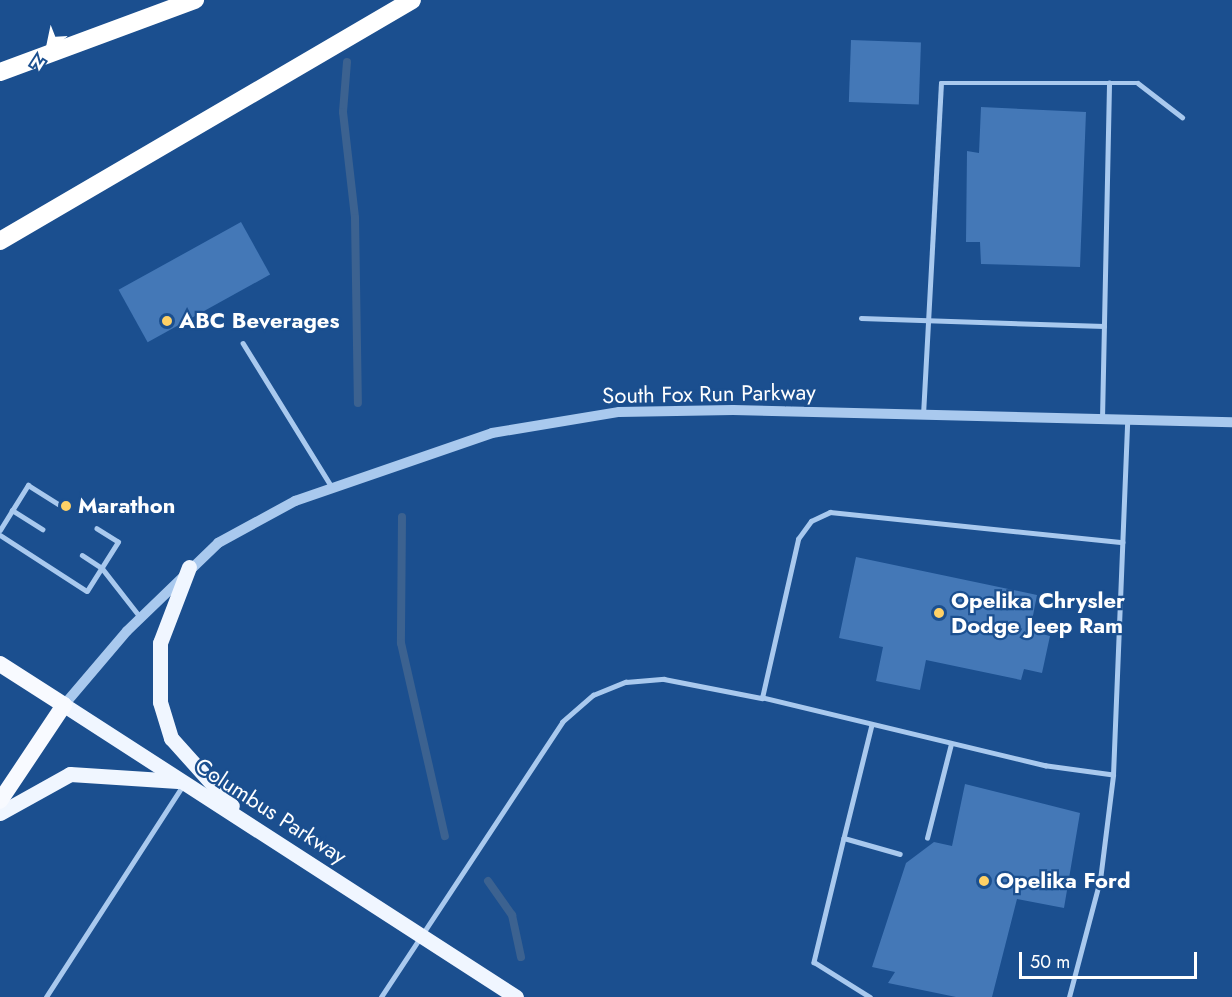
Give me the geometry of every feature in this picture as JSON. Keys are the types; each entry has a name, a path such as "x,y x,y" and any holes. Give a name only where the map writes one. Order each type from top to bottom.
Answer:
{"highway":[{"path":"0,72 195,0"},
{"path":"0,241 412,0"},
{"name":"Columbus Parkway","path":"0,664 64,705"},
{"path":"0,801 64,705"}],"main road":[{"path":"189,567 160,644 160,702 171,738 244,819"},
{"name":"Columbus Parkway","path":"64,705 244,819 516,997"},
{"path":"0,813 70,774 185,782"}],"street":[{"name":"South Fox Run Parkway","path":"64,705 189,567 218,543 332,487 492,433 619,412 923,414 1232,422"}],"lane":[{"path":"923,414 930,322 941,82 1138,84 1182,117"},
{"path":"1102,419 1109,83"},
{"path":"861,318 1104,326"},
{"path":"243,344 332,487"},
{"path":"1069,997 1100,880 1113,775 1127,420"},
{"path":"0,530 28,485 58,504"},
{"path":"12,510 42,529"},
{"path":"762,698 798,539 811,521 830,512 1122,542"},
{"path":"0,535 87,591 118,542 97,529"},
{"path":"82,555 102,568 141,618"},
{"path":"381,997 420,934 562,722 593,695 626,682 663,679 762,698 951,744 1113,775"},
{"path":"870,997 814,962 872,725"},
{"path":"927,838 951,744"},
{"path":"46,997 185,782"},
{"path":"844,838 900,854"}],"building":[{"path":"851,40 921,42 919,104 849,102"},
{"path":"981,107 1086,112 1080,267 981,264 980,242 966,242 967,151 979,153"},
{"path":"241,222 270,274 148,342 119,290"},
{"name":"Opelika Chrysler Dodge Jeep Ram","path":"856,557 1037,595 1030,631 1050,636 1042,673 1024,669 1021,680 926,660 920,690 876,681 883,647 839,638"},
{"name":"Opelika Ford","path":"965,784 1080,813 1064,908 1017,899 992,997 956,997 888,983 895,972 872,967 906,863 934,842 952,846"}],"waterway":[{"path":"347,62 343,112 355,218 358,403"},
{"path":"402,517 401,643 445,836"},
{"path":"488,881 512,915 521,957"}],"place":[{"name":"ABC Beverages","path":"167,321"},
{"name":"Marathon","path":"66,506"},
{"name":"Opelika Chrysler Dodge Jeep Ram","path":"939,613"},
{"name":"Opelika Ford","path":"984,881"}]}
